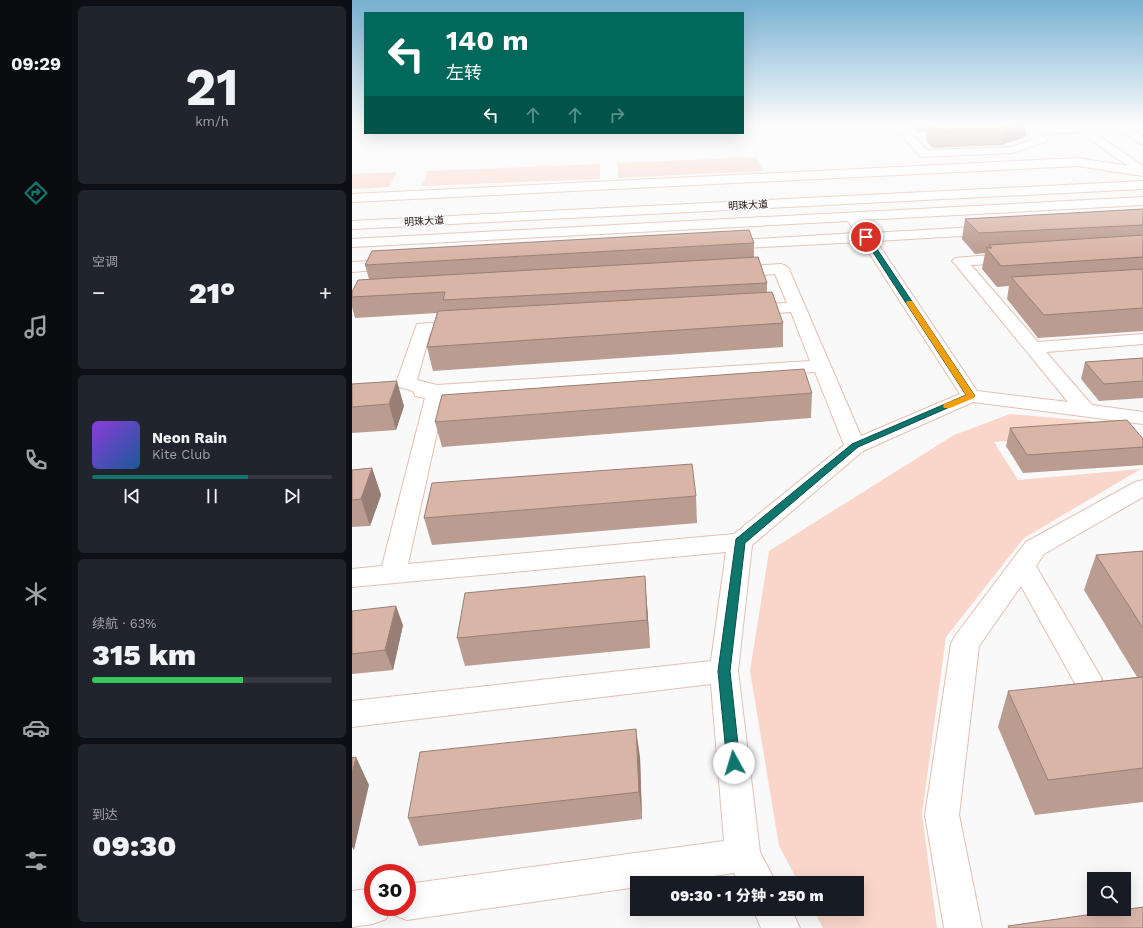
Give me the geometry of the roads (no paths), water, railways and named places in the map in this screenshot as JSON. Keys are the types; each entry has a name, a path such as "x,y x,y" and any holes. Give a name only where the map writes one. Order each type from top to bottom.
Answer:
{"street":[{"path":"352,198 949,168"},
{"path":"1119,168 1143,172"},
{"path":"1016,179 1143,172"},
{"path":"607,198 711,180"},
{"path":"968,181 994,184 999,189 980,193"},
{"name":"明珠大道","path":"352,225 1143,185"},
{"path":"378,196 472,204"},
{"path":"352,243 1143,201"},
{"path":"615,229 723,206"},
{"path":"852,216 971,396"},
{"path":"708,246 1008,229"},
{"path":"1032,256 960,261 996,293 1033,348 1085,410"},
{"path":"352,268 407,264"},
{"path":"718,273 781,269 855,446"},
{"path":"733,310 797,307"},
{"path":"436,391 406,383 423,328 478,325"},
{"path":"1033,348 1143,339"},
{"path":"390,394 822,366"},
{"path":"393,574 436,391"},
{"path":"352,578 740,542 855,446 971,396 1143,418"},
{"path":"963,928 942,814 965,644 1035,548 1143,487"},
{"path":"416,901 750,869 724,671 740,542"},
{"path":"1023,566 1087,679"},
{"path":"352,714 724,671"},
{"path":"352,909 364,907"},
{"path":"775,916 781,928"}]}
